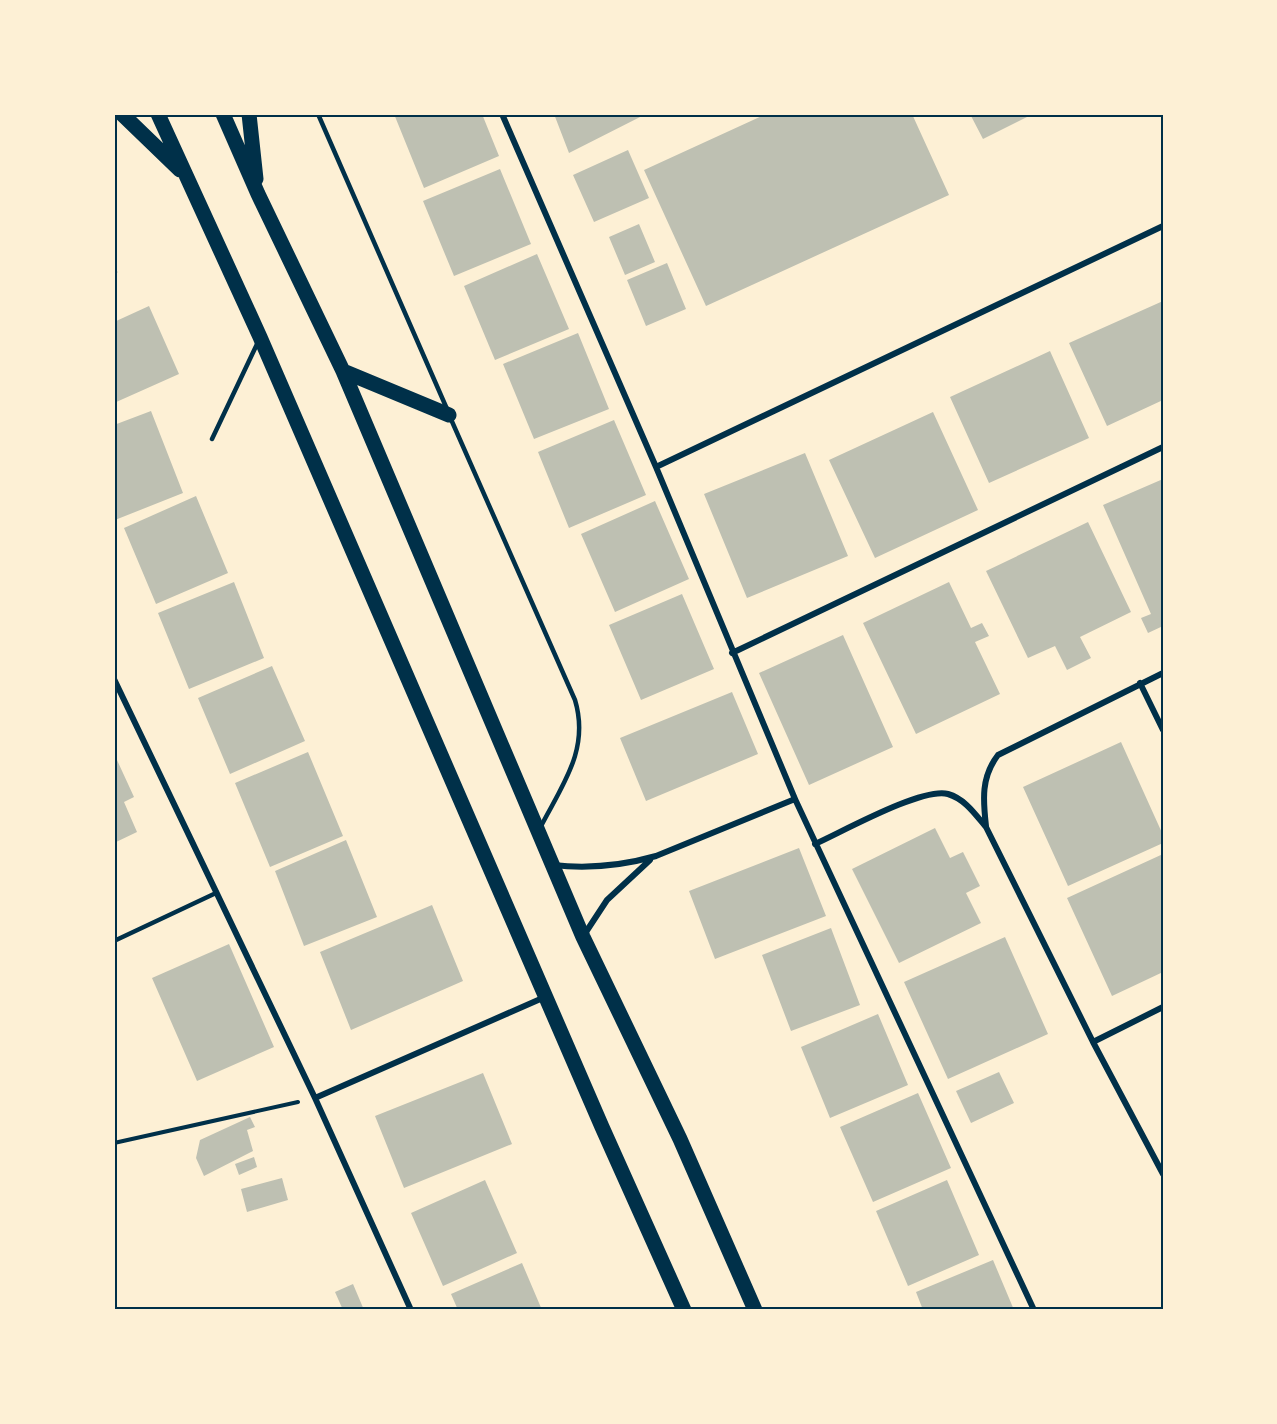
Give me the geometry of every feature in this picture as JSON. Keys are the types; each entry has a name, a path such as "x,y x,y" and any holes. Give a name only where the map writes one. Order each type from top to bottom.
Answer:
{"main road":[{"path":"122,114 186,176"},
{"path":"158,114 260,337 684,1310"},
{"path":"223,114 258,194 343,371 551,864 583,937 680,1139 754,1310"},
{"path":"249,114 258,194"},
{"path":"343,371 449,415"}],"street":[{"path":"502,114 656,467 732,653 815,844 1034,1310"},
{"path":"656,467 1163,226"},
{"path":"732,653 1163,447"},
{"path":"986,827 984,786 988,768 998,755 1163,673"},
{"path":"114,679 315,1098 411,1310"},
{"path":"1140,683 1163,729"},
{"path":"815,844 913,799 946,794 963,800 986,827 1093,1042 1163,1174"},
{"path":"551,864 594,867 628,864 656,856 795,799"},
{"path":"583,937 607,900 638,869 656,856"},
{"path":"315,1098 546,997"},
{"path":"1093,1042 1163,1007"}],"lane":[{"path":"318,114 581,718 581,737 576,756 538,833"},
{"path":"212,439 260,337"},
{"path":"114,941 216,893"}],"path":[{"path":"114,1143 315,1098"}],"building":[{"path":"394,114 482,114 499,156 424,188"},
{"path":"554,114 646,114 569,153"},
{"path":"766,114 912,114 949,195 706,306 644,170"},
{"path":"970,114 1033,114 983,139"},
{"path":"628,150 649,198 594,222 573,175"},
{"path":"500,169 531,244 454,276 423,201"},
{"path":"639,224 655,262 625,275 609,237"},
{"path":"537,254 569,329 495,360 464,286"},
{"path":"667,263 686,309 646,326 627,280"},
{"path":"1163,301 1163,400 1107,426 1069,343"},
{"path":"149,306 179,374 114,403 114,322"},
{"path":"578,333 609,409 534,439 503,364"},
{"path":"1050,351 1089,438 989,483 950,397"},
{"path":"151,411 183,493 115,520 114,425"},
{"path":"933,412 978,510 875,558 829,460"},
{"path":"614,420 646,495 569,528 538,452"},
{"path":"805,453 848,556 747,598 704,494"},
{"path":"1163,479 1163,626 1148,633 1141,618 1151,614 1103,505"},
{"path":"196,496 228,573 156,604 124,528"},
{"path":"655,501 689,579 615,612 581,534"},
{"path":"1088,522 1131,612 1080,637 1091,658 1067,670 1055,646 1028,658 986,571"},
{"path":"234,582 264,658 189,689 158,613"},
{"path":"949,582 971,628 982,623 989,636 975,642 1000,694 916,734 863,623"},
{"path":"682,594 714,669 641,700 609,625"},
{"path":"843,635 893,747 809,785 759,673"},
{"path":"272,666 305,741 230,774 198,698"},
{"path":"732,692 758,754 646,801 620,738"},
{"path":"1121,742 1163,835 1163,843 1068,886 1023,787"},
{"path":"308,752 343,836 270,867 235,783"},
{"path":"117,760 134,797 124,802 137,832 114,843 114,761"},
{"path":"935,828 950,858 963,852 980,886 966,893 981,923 899,963 852,869"},
{"path":"346,840 377,917 304,946 275,871"},
{"path":"799,848 826,916 715,959 689,891"},
{"path":"1163,854 1163,972 1112,996 1067,898"},
{"path":"432,905 463,981 351,1030 320,952"},
{"path":"831,928 860,1005 791,1031 762,955"},
{"path":"1005,937 1048,1034 948,1079 904,982"},
{"path":"229,944 274,1047 197,1081 152,978"},
{"path":"878,1014 908,1085 830,1118 801,1047"},
{"path":"999,1072 1014,1103 971,1123 956,1091"},
{"path":"483,1073 512,1144 404,1188 375,1116"},
{"path":"918,1093 951,1168 873,1202 840,1127"},
{"path":"250,1117 255,1127 247,1130 253,1151 204,1176 196,1158 200,1140"},
{"path":"254,1157 257,1167 239,1175 235,1164"},
{"path":"282,1178 288,1200 247,1212 241,1189"},
{"path":"485,1180 517,1253 443,1286 411,1213"},
{"path":"947,1180 979,1255 908,1286 876,1211"},
{"path":"993,1260 1014,1310 923,1310 916,1292"},
{"path":"522,1263 542,1310 458,1310 451,1294"},
{"path":"353,1284 364,1310 343,1310 335,1292"}]}
